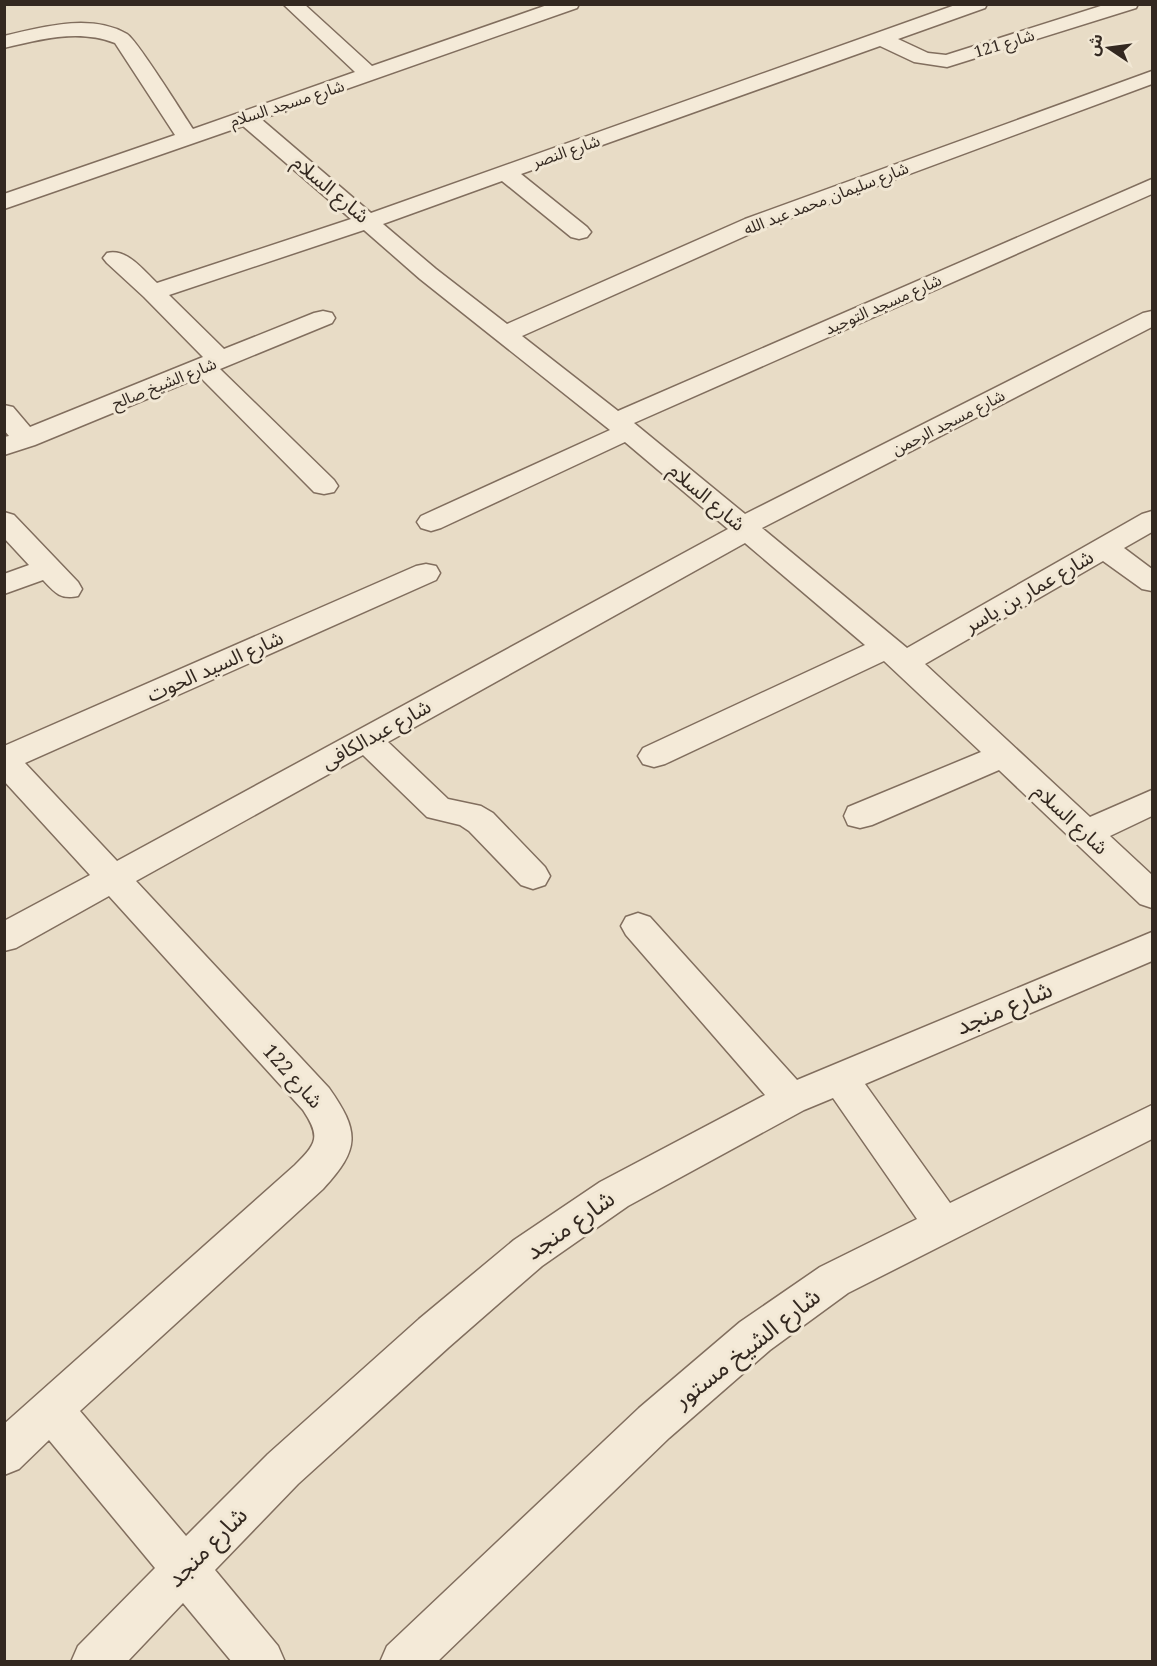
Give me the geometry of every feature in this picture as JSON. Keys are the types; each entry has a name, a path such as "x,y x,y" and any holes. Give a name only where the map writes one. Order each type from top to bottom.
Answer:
{"street":[{"path":"292,4 370,75"},
{"name":"شارع مسجد السلام","path":"4,202 187,136 370,75 570,4"},
{"name":"شارع 121","path":"881,38 919,58 947,61 1130,4"},
{"name":"شارع النصر","path":"153,292 369,221 881,38 961,7"},
{"path":"4,42 82,29 106,31 122,39 187,136"},
{"name":"شارع سليمان محمد عبد الله","path":"505,334 753,224 1152,77"},
{"name":"شارع السلام","path":"246,117 428,274 621,426 896,655 1152,895"},
{"path":"505,172 579,232"},
{"name":"شارع مسجد التوحيد","path":"431,522 621,426 1152,186"},
{"path":"115,258 153,292 211,363 324,486"},
{"name":"شارع الشيخ صالح","path":"15,443 323,318"},
{"name":"شارع مسجد الرحمن","path":"746,528 1152,318"},
{"path":"4,414 15,443"},
{"name":"شارع عمار بن ياسر","path":"654,756 896,655 1104,548 1152,520"},
{"path":"4,521 68,589"},
{"name":"شارع عبدالكافى","path":"4,938 746,528"},
{"path":"1104,548 1152,582"},
{"path":"4,585 48,568"},
{"name":"شارع السيد الحوت","path":"4,760 426,573"},
{"path":"366,739 439,809 469,815 481,822 533,876"},
{"path":"861,816 1003,755"},
{"name":"شارع 122","path":"4,760 316,1099 330,1118 335,1137 328,1158 309,1178 51,1409 4,1454"},
{"path":"1086,833 1152,802"},
{"path":"638,926 791,1099"},
{"name":"شارع منجد","path":"94,1662 283,1470 434,1333 528,1252 614,1194 791,1099 1152,946"},
{"path":"840,1078 943,1225"},
{"name":"شارع الشيخ مستور","path":"403,1662 654,1423 755,1336 834,1280 1152,1121"},
{"path":"51,1409 262,1662"}]}
